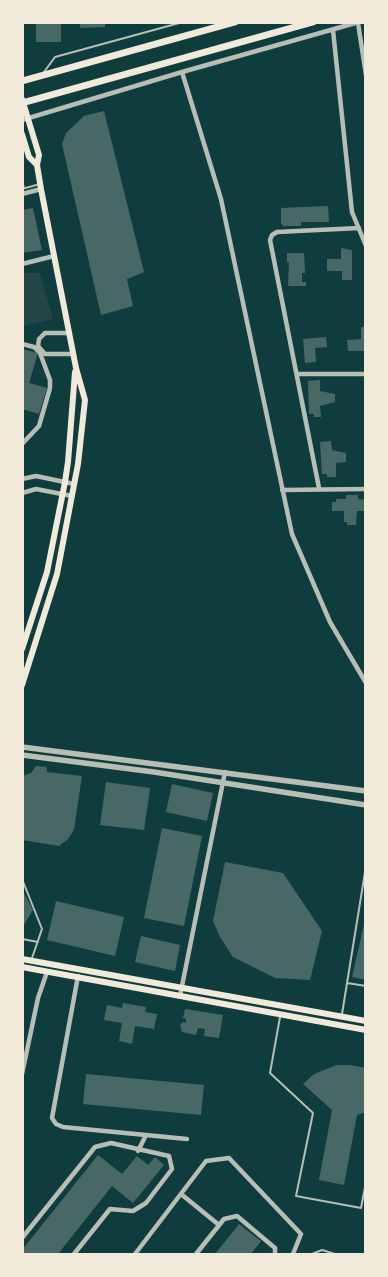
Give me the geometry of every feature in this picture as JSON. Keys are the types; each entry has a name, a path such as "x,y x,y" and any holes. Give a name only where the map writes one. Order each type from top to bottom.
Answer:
{"main road":[{"path":"22,81 235,22"},
{"path":"22,685 57,574 74,484 84,400 40,187 37,165 39,155 25,119 23,102 313,22"},
{"path":"22,134 29,157 37,165"},
{"path":"22,650 47,572 62,494 68,462 76,368"},
{"path":"22,959 182,986 366,1021"},
{"path":"23,970 77,977 366,1030"}],"street":[{"path":"25,119 182,72 359,23 366,75"},
{"path":"332,30 352,212 366,246"},
{"path":"182,72 221,198 292,534 330,622 366,683"},
{"path":"23,190 40,187"},
{"path":"319,488 270,240 272,235 277,232 359,228"},
{"path":"22,264 54,256"},
{"path":"69,333 46,333 39,339 38,346 45,354 73,354"},
{"path":"22,344 34,347 40,353 50,380 50,388 39,426 22,444"},
{"path":"298,374 366,374"},
{"path":"39,489 41,477"},
{"path":"22,479 41,477 74,484"},
{"path":"282,490 366,488"},
{"path":"22,493 39,489 72,496"},
{"path":"22,747 366,791"},
{"path":"22,755 223,782 366,805"},
{"path":"111,766 112,758"},
{"path":"180,996 226,772"},
{"path":"79,969 52,1118 56,1124 63,1127 186,1138"},
{"path":"22,1074 38,998 47,972"},
{"path":"138,1151 146,1135"},
{"path":"22,1238 95,1147 111,1143 138,1151 170,1156 172,1169 146,1203 133,1211 110,1209 74,1254"},
{"path":"135,1254 206,1161 229,1158 301,1234 293,1254"},
{"path":"181,1194 219,1225"},
{"path":"196,1254 227,1217 237,1216 275,1248 275,1254"}],"lane":[{"path":"41,76 55,57 183,22"},
{"path":"22,181 23,190"},
{"path":"342,1016 366,866"},
{"path":"22,879 42,929 32,960"},
{"path":"22,939 38,942"},
{"path":"347,983 366,986"},
{"path":"282,1005 270,1073 313,1113 296,1196 361,1208 366,1182"},
{"path":"312,1254 322,1250 335,1254"}],"shaded area":[{"path":"23,273 40,273 53,319 23,326"}],"building":[{"path":"80,22 105,22 105,27 80,28"},
{"path":"61,23 61,42 36,42 36,24"},
{"path":"104,111 144,272 127,279 133,306 101,315 62,144 66,133 84,116"},
{"path":"328,206 329,222 301,222 301,226 283,226 281,223 281,208"},
{"path":"33,208 42,250 22,253 22,210"},
{"path":"341,248 352,250 352,280 342,280 342,271 327,271 327,259 341,259"},
{"path":"287,253 304,253 305,273 302,273 302,282 306,282 306,286 288,286 289,262 287,262"},
{"path":"361,327 366,327 366,361 364,351 348,351 347,340 361,339"},
{"path":"326,337 327,347 315,348 316,362 305,363 303,339"},
{"path":"22,349 38,353 29,383 47,388 39,414 22,409"},
{"path":"320,380 320,391 335,394 335,402 320,406 321,417 314,417 314,414 309,414 308,381"},
{"path":"331,441 332,450 346,453 346,462 336,463 336,477 327,477 327,474 322,474 320,442"},
{"path":"346,495 358,495 358,499 366,500 366,511 357,511 356,525 347,525 347,522 344,522 344,511 332,511 332,502 336,502 336,499 346,499"},
{"path":"36,766 47,767 47,772 82,776 74,830 68,839 59,846 22,840 22,776 31,773"},
{"path":"106,782 150,788 144,830 100,825"},
{"path":"172,784 213,793 207,821 166,812"},
{"path":"162,828 202,836 184,926 144,918"},
{"path":"225,862 283,873 322,931 310,980 275,978 233,957 220,937 213,921"},
{"path":"22,890 33,910 22,928"},
{"path":"56,901 124,917 115,956 47,940"},
{"path":"366,920 366,980 352,977"},
{"path":"141,936 180,945 175,971 135,962"},
{"path":"123,1003 146,1007 145,1012 157,1014 154,1029 135,1026 132,1044 119,1041 122,1023 104,1020 107,1005 122,1008"},
{"path":"185,1009 223,1015 219,1038 204,1036 205,1029 198,1028 196,1035 182,1032 180,1025 183,1022 186,1023 186,1019 183,1018"},
{"path":"337,1065 366,1068 366,1112 357,1115 344,1185 319,1180 332,1110 303,1084 314,1074"},
{"path":"86,1074 204,1085 201,1115 83,1104"},
{"path":"98,1155 122,1174 137,1156 148,1165 155,1157 164,1165 133,1203 112,1186 58,1254 22,1254 22,1250"},
{"path":"239,1224 261,1241 251,1254 215,1254"}]}
